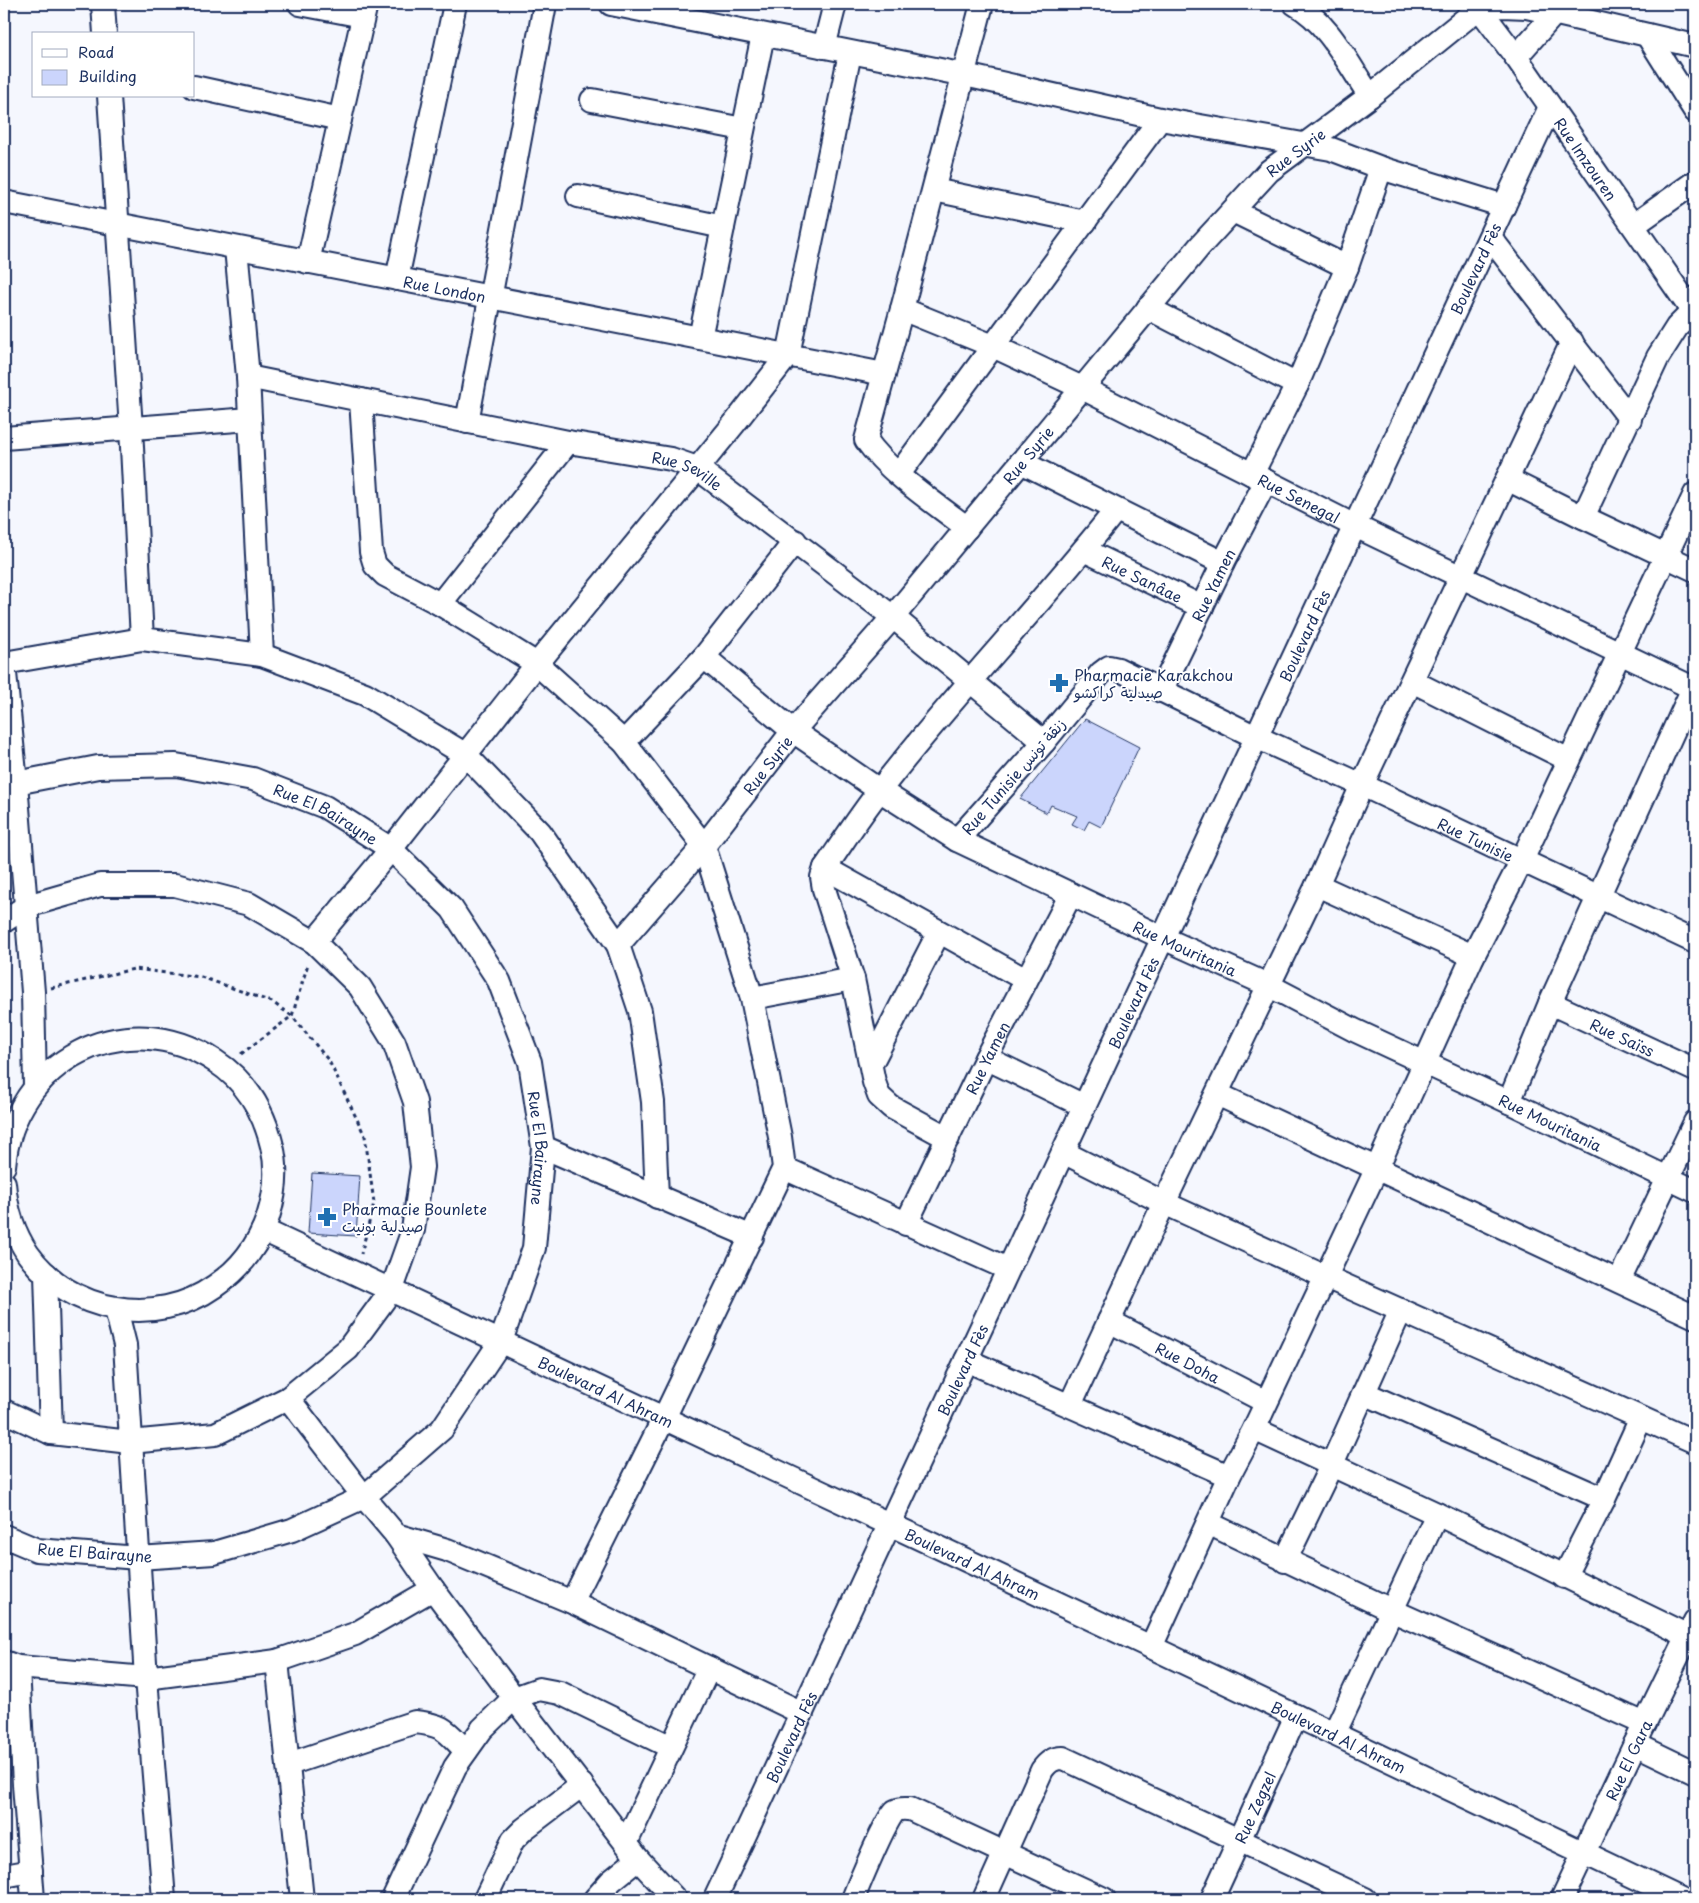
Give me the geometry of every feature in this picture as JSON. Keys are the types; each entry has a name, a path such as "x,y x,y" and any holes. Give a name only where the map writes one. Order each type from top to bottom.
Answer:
{"street":[{"path":"103,4 105,32"},
{"path":"300,4 365,10 308,262"},
{"path":"397,279 455,4"},
{"path":"467,422 544,4"},
{"path":"611,4 1084,100 1160,120 1331,150 1381,168 1504,206"},
{"path":"824,47 835,4"},
{"path":"967,528 899,474 875,453 866,440 982,4"},
{"path":"1295,4 1307,11 1323,26 1370,96"},
{"path":"1477,6 1528,8 1556,13 1695,46"},
{"name":"Rue Syrie","path":"618,946 704,846 793,732 893,617 1200,246 1269,171 1370,96 1477,6"},
{"name":"Rue Imzouren","path":"1477,6 1516,57 1694,312"},
{"path":"1516,57 1556,13"},
{"path":"700,338 763,35"},
{"path":"1647,36 1695,111"},
{"path":"314,942 788,355 850,53"},
{"path":"195,88 340,120"},
{"path":"108,98 131,428 142,639"},
{"path":"592,100 743,129"},
{"name":"Boulevard Fès","path":"714,1899 1550,107"},
{"path":"899,474 1160,120"},
{"name":"Rue Yamen","path":"1161,691 1223,564 1347,267 1381,168"},
{"path":"1634,225 1695,182"},
{"path":"934,190 1085,222"},
{"path":"578,196 723,227"},
{"name":"Rue London","path":"4,202 884,374"},
{"path":"1232,211 1347,267"},
{"path":"1490,237 1630,419"},
{"path":"236,248 248,377 262,655"},
{"path":"1148,308 1297,385"},
{"name":"Rue Senegal","path":"902,309 994,346 1082,388 1355,526 1694,689"},
{"path":"1583,518 1658,357 1677,327 1694,312"},
{"path":"1070,1405 1572,342"},
{"name":"Rue Seville","path":"248,377 568,442 671,459 697,468 893,617 1044,742"},
{"path":"362,400 372,559 378,570 440,604 537,664 624,742 704,846 752,998 780,1137 784,1168 664,1418 572,1602"},
{"path":"4,438 250,418"},
{"path":"440,604 568,442"},
{"path":"1021,462 1223,564"},
{"path":"1507,479 1583,518 1695,570"},
{"path":"1151,1647 1229,1476 1254,1429 1377,1168 1473,956 1522,860 1695,494"},
{"path":"948,1138 891,1107 879,1096 853,979 824,889 822,877 825,868 879,790 1084,550 1115,511"},
{"path":"624,742 704,657 795,541"},
{"name":"Rue Sanâae","path":"1084,550 1202,607"},
{"path":"35,1086 34,992 26,906 10,786 4,663 142,639 262,655 365,694 466,755 540,832 618,946 640,1010 652,1102 657,1197"},
{"name":"Rue Mouritania","path":"704,657 793,732 957,840 1163,938 1268,985 1354,1030 1695,1191"},
{"name":"Rue Tunisie","path":"1108,667 1118,669 1256,737 1695,942"},
{"name":"Rue Tunisie زنقة تونس","path":"957,840 1108,667"},
{"path":"1412,681 1569,760"},
{"path":"1509,1102 1550,1003 1694,689"},
{"name":"Rue El Bairayne","path":"4,1536 37,1550 138,1558 214,1554 292,1530 364,1497 442,1429 501,1341 534,1248 543,1147 530,1062 500,981 452,909 391,849 325,807 253,779 176,765 98,767 10,786"},
{"path":"825,868 1026,980"},
{"path":"4,921 26,906 100,885 175,884 249,904 314,942 360,987 394,1042 415,1102 422,1167 413,1230 392,1289 348,1349 288,1398 215,1434 130,1442 51,1433 4,1411"},
{"path":"1317,885 1473,956"},
{"name":"Rue Yamen","path":"906,1224 986,1058 1071,894"},
{"path":"871,1064 939,932"},
{"path":"752,998 853,979"},
{"name":"Rue Saïss","path":"1550,1003 1695,1070"},
{"path":"4,1166 5,1151 11,1128 21,1106 35,1086 54,1068 76,1053 100,1043 126,1038 152,1038 178,1043 202,1052 224,1067 242,1085 258,1106 268,1129 274,1154 276,1180 272,1206 263,1230 248,1256 228,1278 203,1295 175,1306 146,1310 116,1309 83,1298 67,1290 46,1274 28,1254 14,1230 6,1203 4,1183"},
{"path":"986,1058 1084,1106"},
{"path":"1217,1094 1695,1317"},
{"path":"1619,1281 1695,1122"},
{"path":"543,1147 752,1237"},
{"path":"1063,1152 1164,1203 1695,1442"},
{"path":"784,1168 1008,1269"},
{"name":"Boulevard Al Ahram","path":"263,1230 356,1272 1151,1647 1681,1899"},
{"path":"46,1274 51,1433"},
{"path":"116,1309 125,1345 146,1678 164,1899"},
{"path":"1285,1561 1331,1466 1401,1310"},
{"name":"Rue Doha","path":"1109,1321 1266,1402"},
{"path":"966,1360 1229,1476"},
{"path":"1364,1392 1604,1499"},
{"path":"288,1398 364,1497 396,1534 514,1698 632,1851 675,1899"},
{"path":"1564,1577 1604,1499 1640,1418"},
{"path":"1254,1429 1437,1514 1564,1577 1691,1628"},
{"path":"1334,1734 1390,1610 1437,1514"},
{"path":"1208,1523 1390,1610 1645,1724"},
{"path":"396,1534 447,1550 572,1602 802,1713"},
{"path":"33,1899 31,1871 14,1787 11,1664 146,1678 277,1661 355,1634 434,1589"},
{"name":"Rue El Gara","path":"1562,1899 1691,1628"},
{"path":"277,1661 302,1899"},
{"path":"595,1899 611,1881 632,1851 672,1747 709,1668"},
{"path":"393,1899 455,1767 482,1730 514,1698 539,1689 560,1693 672,1747"},
{"name":"Rue Zegzel","path":"1212,1899 1296,1716"},
{"path":"289,1764 415,1722 428,1723 443,1728 466,1751"},
{"path":"1635,1744 1695,1773"},
{"path":"984,1899 1042,1770 1048,1762 1056,1758 1063,1758 1239,1842 1365,1899"},
{"path":"484,1899 513,1840 582,1785"},
{"path":"853,1899 887,1823 895,1811 910,1809 1094,1897"},
{"path":"4,1876 31,1871"}],"path":[{"path":"224,1067 292,1016 314,942"},
{"path":"34,992 134,970 201,978 272,1002 292,1016 329,1061 365,1136 374,1202 356,1272"}],"building":[{"path":"1085,719 1139,747 1101,827 1089,821 1084,830 1072,824 1077,816 1051,805 1047,813 1020,799"},
{"path":"312,1173 360,1176 356,1236 308,1233"}],"place":[{"name":"Pharmacie Karakchou صيدلية كراكشو","path":"1059,683"},
{"name":"Pharmacie Bounlete صيدلية بونيت","path":"327,1217"}]}
